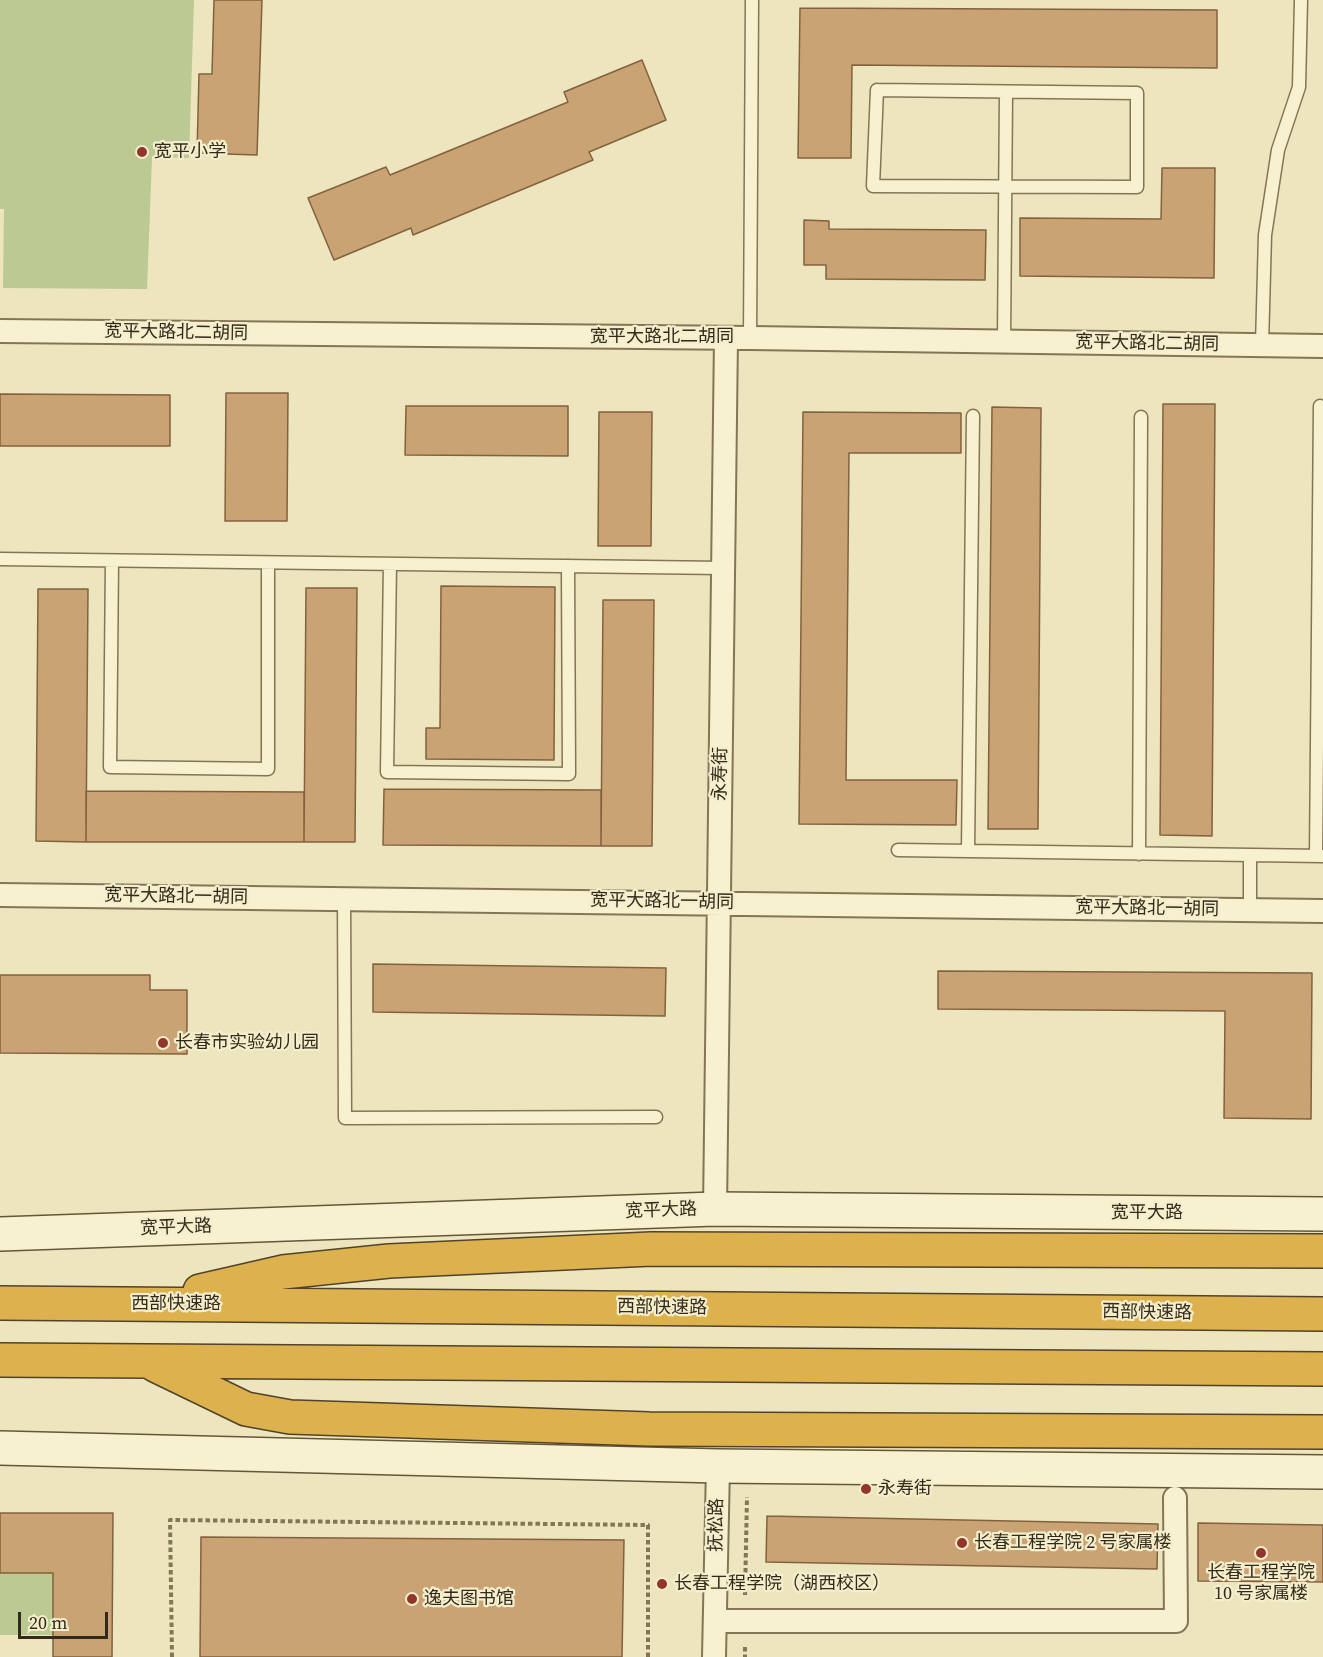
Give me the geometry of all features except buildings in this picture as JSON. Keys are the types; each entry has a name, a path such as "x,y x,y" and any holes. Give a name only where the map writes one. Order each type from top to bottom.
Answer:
{"highway":[{"path":"145,1303 283,1272 413,1260 651,1249 1323,1251"},
{"name":"西部快速路","path":"0,1303 1323,1314"},
{"path":"0,1360 1323,1369"},
{"path":"145,1361 246,1409 290,1417 649,1429 1323,1432"}],"main road":[{"name":"宽平大路","path":"0,1234 715,1209 1323,1214"},
{"path":"0,1448 718,1466 1323,1472"}],"street":[{"name":"宽平大路北二胡同","path":"0,331 1323,346"},
{"name":"永寿街","path":"715,1209 726,338"},
{"name":"宽平大路北一胡同","path":"0,895 1323,911"},
{"name":"抚松路","path":"714,1657 718,1466"},
{"path":"715,1621 1176,1621 1175,1498"}],"lane":[{"path":"750,338 752,0"},
{"path":"1263,345 1265,235 1278,150 1299,87 1301,0"},
{"path":"877,90 1006,93 1137,93 1137,187 873,186 877,90"},
{"path":"1005,342 1006,93"},
{"path":"898,850 1320,856 1320,406"},
{"path":"969,851 973,416"},
{"path":"1138,854 1141,417"},
{"path":"0,559 723,568"},
{"path":"112,561 110,767 166,768 268,769 268,563"},
{"path":"390,564 387,772 569,774 568,567"},
{"path":"1250,855 1250,910"},
{"path":"344,898 345,1118 656,1116"}],"path":[{"path":"745,1657 747,1494 759,1494"},
{"path":"172,1657 170,1520 648,1525 648,1657"}],"green space":[{"path":"0,0 194,0 189,158 152,157 147,289 3,288 4,209 0,209"},
{"path":"0,1573 53,1573 53,1635 0,1635"}],"place":[{"name":"宽平小学","path":"142,152"},
{"name":"长春市实验幼儿园","path":"163,1043"},
{"name":"永寿街","path":"866,1489"},
{"name":"长春工程学院 2 号家属楼","path":"962,1543"},
{"name":"长春工程学院 10 号家属楼","path":"1261,1553"},
{"name":"长春工程学院（湖西校区）","path":"662,1584"},
{"name":"逸夫图书馆","path":"412,1599"}]}
